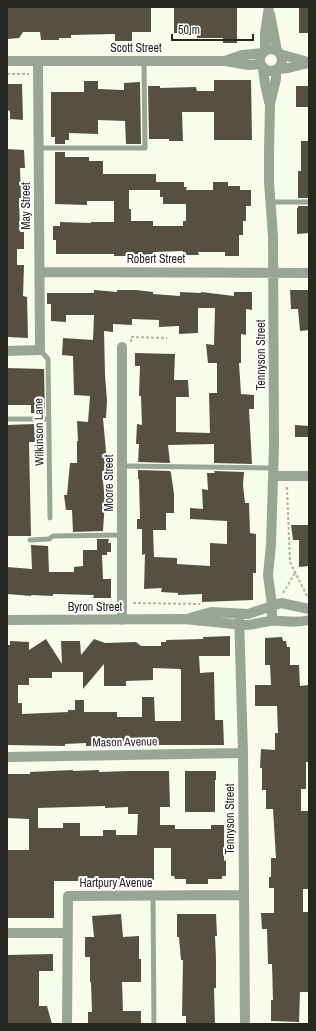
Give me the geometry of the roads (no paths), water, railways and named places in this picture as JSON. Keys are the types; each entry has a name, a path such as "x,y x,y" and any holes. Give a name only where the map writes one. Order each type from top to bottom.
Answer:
{"street":[{"path":"269,9 265,33 264,52 260,58 270,104"},
{"path":"269,9 278,52 282,62 277,69 270,104"},
{"path":"264,52 273,50 309,63"},
{"name":"Scott Street","path":"7,61 225,61 242,55 264,52"},
{"name":"May Street","path":"38,61 40,350"},
{"path":"225,61 262,66 267,71 309,63"},
{"name":"Tennyson Street","path":"270,104 269,182 273,236 273,472 271,545 268,574 272,605 272,621"},
{"name":"Robert Street","path":"40,272 309,273"},
{"name":"Moore Street","path":"122,347 122,620"},
{"path":"7,350 40,350"},
{"path":"273,472 286,476 309,476"},
{"name":"Byron Street","path":"239,619 272,605 283,603 307,606"},
{"path":"307,606 309,621"},
{"name":"Byron Street","path":"7,620 184,619 208,612 226,612 239,619 254,624 272,621 292,623 309,621"},
{"name":"Tennyson Street","path":"239,619 243,753 245,1024"},
{"name":"Mason Avenue","path":"7,757 243,753"},
{"name":"Hartpury Avenue","path":"67,1024 68,896 243,895"},
{"path":"7,933 68,933"}],"lane":[{"path":"39,148 145,148 144,62"},
{"path":"270,202 309,202"},
{"name":"Wilkinson Lane","path":"40,350 48,359 50,518"},
{"path":"7,420 49,419"},
{"path":"122,466 273,472"},
{"path":"30,540 49,539 53,536 122,535"},
{"path":"154,896 154,1024"}]}
